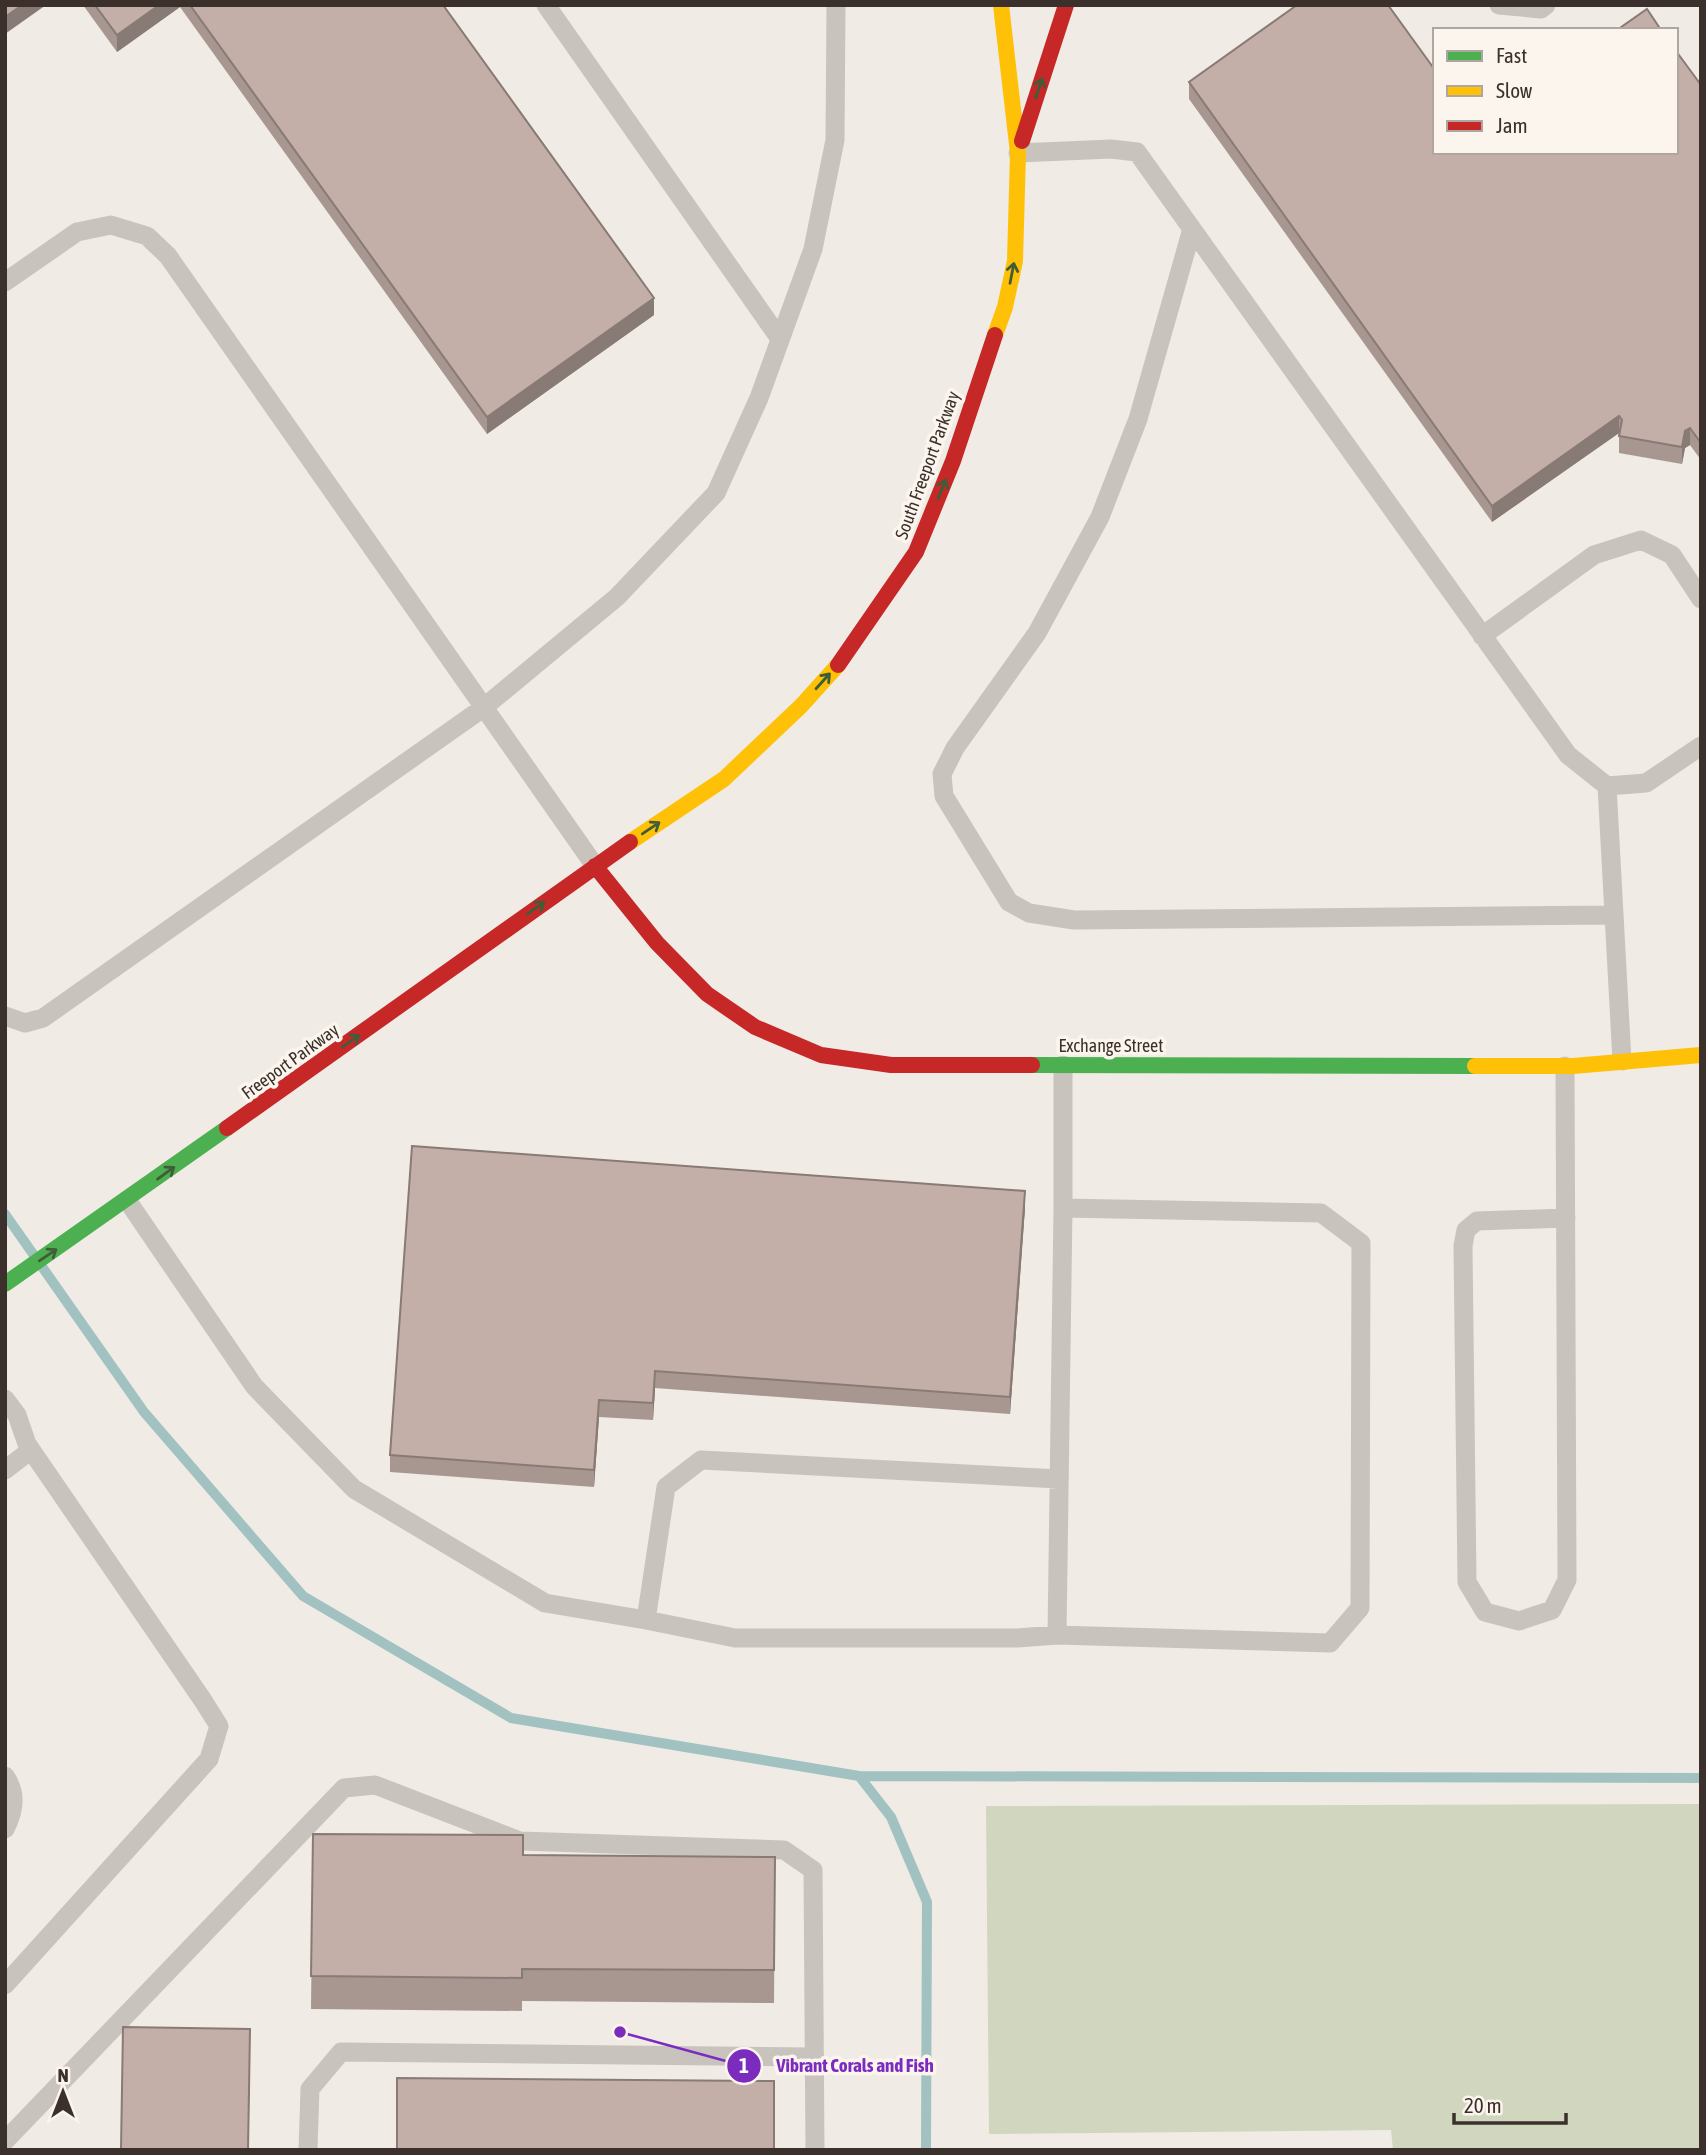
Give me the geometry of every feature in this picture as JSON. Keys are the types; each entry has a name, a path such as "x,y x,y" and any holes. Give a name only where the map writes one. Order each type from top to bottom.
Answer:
{"main road":[{"path":"1001,5 1018,153"},
{"path":"1018,153 1066,5"},
{"name":"South Freeport Parkway","path":"595,866 724,779 801,706 846,655 916,552 953,461 1005,307 1015,261 1018,153"},
{"name":"Exchange Street","path":"595,866 657,943 707,994 755,1027 821,1055 891,1065 1565,1066 1701,1055"},
{"name":"Freeport Parkway","path":"5,1284 595,866"}],"lane":[{"path":"546,5 780,339"},
{"path":"5,1016 25,1023 43,1018 483,708 617,597 716,493 759,398 813,249 835,141 836,5"},
{"path":"1499,5 1541,9 1546,5"},
{"path":"1018,153 1111,149 1137,152 1568,755 1606,786 1646,783 1701,746"},
{"path":"5,282 77,232 111,225 148,236 168,256 189,284 595,866"},
{"path":"1192,229 1138,419 1100,517 1037,633 955,748 942,774 944,796 1009,902 1029,913 1074,919 1614,915"},
{"path":"1482,636 1594,555 1641,540 1672,555 1701,599"},
{"path":"1606,786 1622,1061"},
{"path":"1057,1635 1063,1065"},
{"path":"1565,1066 1566,1218 1567,1580 1552,1610 1519,1621 1485,1612 1467,1582 1462,1247 1466,1230 1477,1221 1566,1218"},
{"path":"127,1200 254,1386 354,1489 545,1603 735,1638 1017,1638 1057,1635 1330,1643 1360,1608 1361,1243 1321,1213 1063,1208"},
{"path":"5,1399 17,1415 32,1450 219,1726 209,1759 5,1985"},
{"path":"5,1470 32,1450"},
{"path":"646,1620 666,1487 701,1460 1059,1479"},
{"path":"5,1776 13,1787 13,1814 5,1829"},
{"path":"5,2141 344,1788 375,1785 520,1841 785,1850 813,1870 815,2150"},
{"path":"308,2150 310,2089 341,2052 814,2057"}],"green space":[{"path":"1701,1804 1701,2150 1393,2150 1391,2130 989,2134 986,1806"}],"building":[{"path":"5,5 22,5 5,17"},
{"path":"95,5 159,5 117,35"},
{"path":"190,5 443,5 654,298 487,417"},
{"path":"1297,5 1388,5 1433,67 1433,154 1678,154 1678,54 1701,85 1701,443 1690,428 1685,431 1682,447 1619,436 1622,420 1619,416 1492,506 1189,82"},
{"path":"1647,9 1660,28 1620,28"},
{"path":"412,1146 1025,1191 1010,1397 655,1371 653,1403 599,1400 594,1470 390,1455"},
{"path":"313,1834 523,1835 523,1855 775,1857 774,1970 522,1969 522,1978 311,1976"},
{"path":"123,2027 250,2029 248,2150 121,2150"},
{"path":"397,2078 774,2081 774,2150 397,2150"}],"waterway":[{"path":"5,1214 144,1412 303,1596 511,1718 859,1776 1701,1778"},
{"path":"859,1776 891,1817 927,1902 926,2150"}],"traffic: fast":[{"path":"1032,1065 1475,1066"},
{"path":"5,1284 227,1128"}],"traffic: slow":[{"path":"995,335 1005,307 1015,261 1018,153 1001,5"},
{"path":"630,842 724,779 801,706 838,665"},
{"path":"1475,1066 1573,1066 1701,1055"}],"traffic: jam":[{"path":"1022,141 1066,5"},
{"path":"838,665 916,552 953,461 995,335"},
{"path":"227,1128 630,842"},
{"path":"595,866 657,943 707,994 755,1027 821,1055 891,1065 1032,1065"}],"place":[{"name":"Vibrant Corals and Fish","path":"620,2032"}]}
